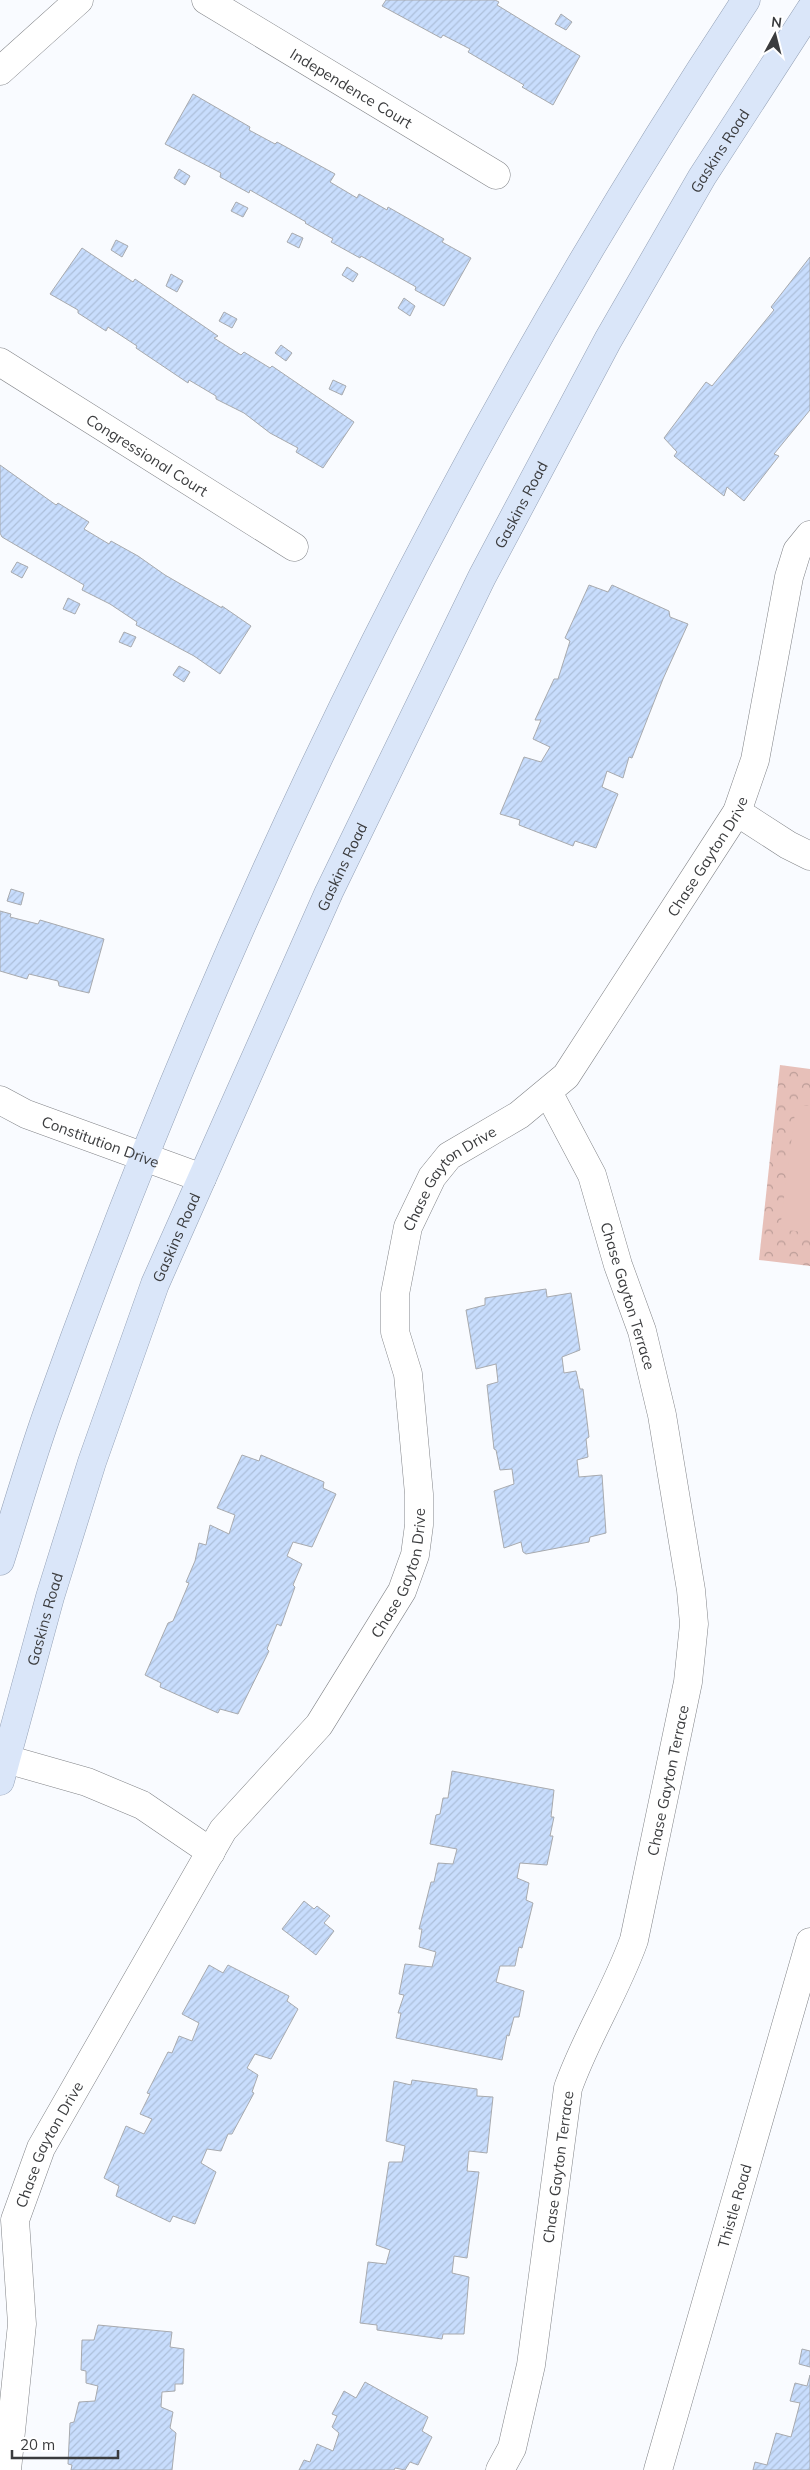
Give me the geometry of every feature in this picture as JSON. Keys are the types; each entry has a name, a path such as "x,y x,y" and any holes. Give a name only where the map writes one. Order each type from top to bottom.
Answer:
{"main road":[{"path":"0,1561 49,1407 110,1241 215,982 325,742 472,454 617,203 746,0"},
{"name":"Gaskins Road","path":"3,1770 50,1597 92,1462 155,1284 329,892 482,577 608,340 702,177 810,10"}],"street":[{"path":"0,71 79,0"},
{"name":"Independence Court","path":"206,0 496,175"},
{"name":"Congressional Court","path":"0,362 294,547"},
{"name":"Chase Gayton Drive","path":"7,2470 22,2324 15,2220 41,2148 223,1830 319,1724 402,1591 415,1555 419,1525 419,1494 408,1374 395,1332 395,1294 408,1227 432,1177 449,1156 519,1115 566,1076 736,812 755,760 789,578 798,551 810,535"},
{"path":"736,812 788,846 810,856"},
{"name":"Chase Gayton Terrace","path":"500,2470 512,2448 531,2365 568,2088 578,2062 627,1962 634,1940 688,1682 694,1624 662,1415 642,1331 618,1265 592,1175 548,1092"},
{"name":"Constitution Drive","path":"0,1100 26,1114 202,1178"},
{"path":"3,1770 88,1782 142,1805 210,1852"},
{"name":"Thistle Road","path":"658,2470 810,1942"}],"green space":[{"path":"780,1065 810,1069 810,1266 759,1260"},
{"path":"796,1105 810,1106 810,1233 780,1229"}],"building":[{"path":"386,0 495,0 499,2 497,5 580,56 553,105 522,87 524,85 468,52 470,49 443,35 441,38 382,6"},
{"path":"561,14 572,22 566,30 555,24"},
{"path":"193,94 250,127 249,130 275,144 277,142 335,174 330,182 357,198 359,194 387,210 388,207 444,239 442,242 471,258 444,306 415,290 416,287 361,256 360,258 331,242 333,239 306,222 250,190 249,193 220,177 221,173 165,144"},
{"path":"179,169 190,176 185,185 174,178"},
{"path":"236,202 248,208 243,217 231,211"},
{"path":"292,233 303,238 299,248 287,242"},
{"path":"116,240 128,246 122,257 111,250"},
{"path":"82,248 133,282 135,279 218,336 214,338 241,355 244,352 270,368 272,366 354,422 323,468 296,452 298,448 270,433 244,413 216,399 216,396 189,380 188,383 108,327 106,331 78,313 78,310 50,294"},
{"path":"810,257 810,410 774,454 779,456 744,501 727,487 724,496 674,456 677,452 664,438 706,382 712,386 774,310 771,307"},
{"path":"347,267 358,274 353,282 342,275"},
{"path":"171,274 183,281 177,292 166,286"},
{"path":"404,298 415,306 410,316 398,308"},
{"path":"224,312 237,319 232,328 219,321"},
{"path":"281,345 292,353 286,361 275,353"},
{"path":"333,380 346,386 342,395 329,389"},
{"path":"0,465 56,505 58,503 89,522 84,529 109,544 111,541 138,556 165,575 222,608 222,606 251,626 220,674 194,656 136,625 137,622 110,604 82,590 84,585 2,537 0,533"},
{"path":"17,562 28,567 22,578 11,572"},
{"path":"589,585 608,592 612,585 669,611 670,617 688,624 663,679 632,758 629,757 623,778 607,771 602,787 618,794 596,848 575,841 573,846 519,825 520,820 500,814 524,757 541,762 550,747 533,739 541,720 535,720 554,679 558,679 570,641 565,638"},
{"path":"68,598 80,604 75,614 63,609"},
{"path":"124,632 136,637 131,647 119,642"},
{"path":"179,666 190,672 184,682 173,675"},
{"path":"11,889 24,893 21,905 7,901"},
{"path":"0,911 11,914 10,917 38,924 40,920 104,939 89,993 59,986 58,981 29,974 27,979 0,971"},
{"path":"546,1289 547,1297 571,1293 580,1350 562,1357 564,1373 576,1371 580,1389 583,1389 589,1437 586,1439 588,1457 577,1460 579,1477 602,1475 606,1533 590,1537 589,1542 526,1554 523,1552 521,1542 504,1548 494,1491 514,1484 512,1469 500,1470 496,1450 494,1449 487,1385 498,1382 496,1364 476,1369 466,1310 485,1305 485,1298"},
{"path":"242,1455 259,1461 261,1455 324,1482 323,1488 336,1494 312,1547 293,1542 287,1556 302,1564 293,1585 295,1587 281,1626 277,1624 267,1649 269,1651 238,1714 220,1709 218,1713 160,1687 161,1683 145,1675 168,1623 173,1621 189,1583 186,1582 195,1561 199,1543 206,1545 210,1525 229,1534 235,1515 217,1508"},
{"path":"452,1771 554,1790 551,1817 554,1817 550,1836 553,1836 547,1865 520,1863 517,1878 529,1883 526,1900 533,1903 522,1948 519,1947 515,1966 500,1966 496,1982 524,1991 519,2017 514,2017 509,2036 507,2035 502,2060 396,2038 401,2013 398,2013 404,1995 399,1994 405,1964 432,1967 436,1952 419,1947 422,1929 419,1929 438,1863 453,1864 457,1849 430,1844 436,1815 440,1814 443,1798 448,1798"},
{"path":"304,1901 314,1909 317,1906 330,1916 324,1923 334,1931 316,1955 282,1929"},
{"path":"209,1965 223,1973 228,1965 289,1996 287,2001 298,2009 271,2059 255,2054 247,2068 258,2075 252,2092 254,2093 232,2134 228,2134 221,2151 207,2149 201,2163 216,2172 195,2224 173,2216 170,2222 116,2196 119,2186 104,2178 126,2126 144,2134 152,2119 140,2114 150,2094 147,2093 168,2052 172,2053 179,2036 192,2041 199,2023 182,2014"},
{"path":"412,2080 477,2089 477,2096 493,2097 487,2153 469,2151 467,2171 479,2172 467,2258 454,2256 452,2273 469,2277 464,2334 443,2334 442,2339 377,2330 377,2325 360,2323 368,2262 386,2264 390,2250 376,2245 389,2162 402,2162 405,2146 386,2141 394,2081 411,2085"},
{"path":"98,2325 172,2332 170,2347 184,2349 183,2384 175,2384 175,2391 162,2392 161,2407 173,2412 170,2428 176,2433 172,2470 71,2470 72,2465 68,2464 70,2423 74,2422 79,2402 95,2401 98,2386 86,2383 86,2371 81,2370 82,2340 94,2340"},
{"path":"802,2349 810,2351 810,2367 799,2364"},
{"path":"810,2375 810,2470 753,2470 755,2462 767,2465 776,2433 791,2437 800,2403 790,2401 795,2383 807,2386"},
{"path":"365,2382 428,2417 422,2431 432,2437 418,2465 410,2462 405,2470 395,2468 394,2470 299,2470 304,2460 310,2462 317,2444 333,2451 339,2433 332,2427 337,2416 332,2414 344,2391 356,2398"}]}
